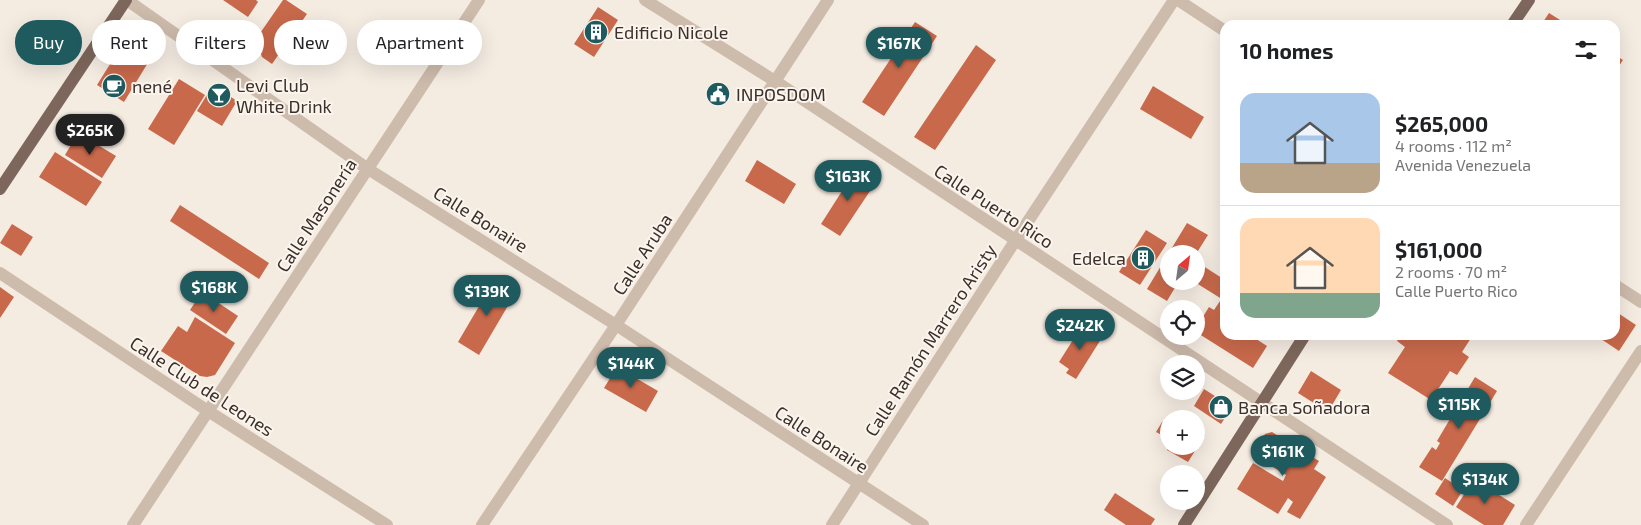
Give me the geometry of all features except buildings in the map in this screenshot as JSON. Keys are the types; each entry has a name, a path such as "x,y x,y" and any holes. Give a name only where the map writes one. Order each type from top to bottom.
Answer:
{"main road":[{"path":"0,189 126,0"},
{"path":"1515,20 1529,0"},
{"path":"1184,525 1303,340"}],"street":[{"name":"Calle Bonaire","path":"126,0 368,168 616,325 922,525"},
{"name":"Calle Masonería","path":"133,525 479,0"},
{"name":"Calle Puerto Rico","path":"645,0 775,81 1447,525"},
{"name":"Calle Aruba","path":"482,525 616,325 828,0"},
{"path":"1176,0 1220,28"},
{"name":"Calle Ramón Marrero Aristy","path":"832,525 1015,241 1176,0"},
{"name":"Calle Club de Leones","path":"0,273 208,411 387,525"},
{"path":"1620,288 1641,302"},
{"path":"1526,525 1641,351"}],"place":[{"name":"Edificio Nicole","path":"596,32"},
{"name":"nené","path":"114,86"},
{"name":"INPOSDOM","path":"718,94"},
{"name":"Levi Club White Drink","path":"219,95"},
{"name":"Edelca","path":"1143,258"},
{"name":"Banca Soñadora","path":"1221,407"}]}
